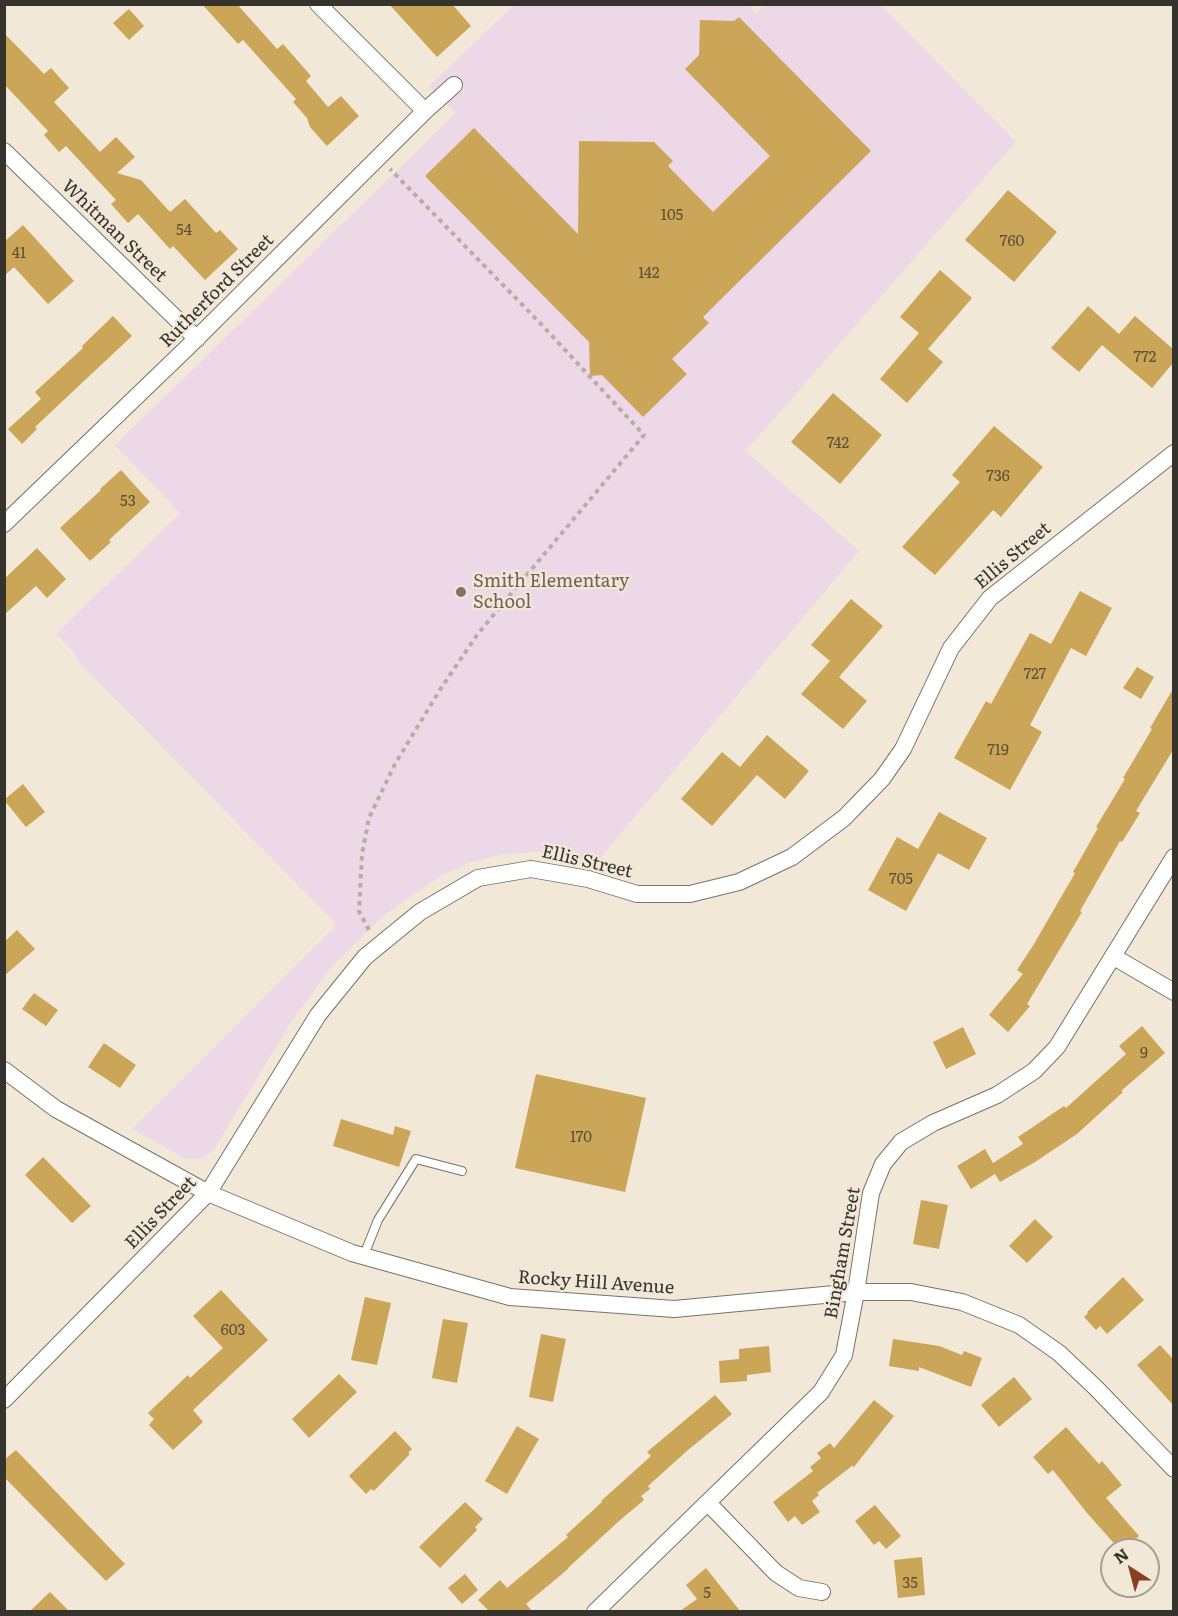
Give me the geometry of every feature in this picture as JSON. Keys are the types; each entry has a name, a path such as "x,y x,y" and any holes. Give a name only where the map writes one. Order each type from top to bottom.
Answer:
{"street":[{"path":"318,4 425,111"},
{"name":"Rutherford Street","path":"4,524 197,339 425,111 454,85"},
{"name":"Whitman Street","path":"4,152 197,339"},
{"name":"Ellis Street","path":"4,1400 208,1193 318,1015 365,957 420,912 478,878 531,869 588,879 637,894 690,894 739,882 792,857 844,818 882,779 903,749 951,648 990,598 1173,453"},
{"name":"Bingham Street","path":"595,1611 821,1392 844,1355 871,1193 884,1164 901,1143 933,1124 997,1095 1034,1071 1057,1047 1173,857"},
{"path":"1114,957 1173,992"},
{"name":"Rocky Hill Avenue","path":"4,1070 56,1109 208,1193 352,1253 510,1297 674,1309 856,1292 911,1292 962,1302 1019,1325 1059,1353 1096,1388 1173,1469"},
{"path":"708,1503 776,1573 799,1588 822,1592"}],"lane":[{"path":"364,1255 378,1220 416,1159 462,1171"}],"path":[{"path":"369,930 359,911 362,854 369,818 395,764 441,688 477,635 644,435 541,324 390,169"}],"shaded area":[{"name":"Smith Elementary School","path":"748,4 756,13 764,5 881,5 1016,142 746,451 859,551 597,862 565,854 532,852 500,855 468,863 439,877 382,917 333,965 292,1021 214,1149 200,1159 187,1159 132,1129 337,925 80,663 71,649 56,634 180,513 115,445 456,113 429,86 514,5"}],"building":[{"path":"202,4 237,4 277,49 283,44 311,76 306,81 328,107 341,96 359,116 327,146 310,127 307,118 293,102 296,99 243,40 238,44"},
{"path":"389,4 452,4 471,26 437,57"},
{"path":"129,9 144,26 129,40 113,23"},
{"path":"739,17 871,151 703,317 709,323 672,359 687,374 643,417 602,375 590,376 589,342 425,176 474,128 578,234 579,141 654,142 673,161 668,166 713,212 770,156 685,69 699,55 700,20 734,21"},
{"path":"4,33 44,74 51,68 69,88 54,102 100,152 116,137 135,157 117,173 141,180 170,212 185,199 216,233 220,230 238,249 205,280 173,246 170,249 138,214 128,223 111,204 116,200 66,146 59,152 44,135 48,131 4,84"},
{"path":"1008,190 1057,232 1014,282 965,240"},
{"path":"23,225 74,281 48,304 14,267 4,276 4,242"},
{"path":"940,270 972,298 928,349 943,362 907,403 880,379 919,333 900,317"},
{"path":"1088,306 1119,334 1135,316 1173,349 1173,363 1152,388 1102,345 1079,372 1051,348"},
{"path":"113,316 132,336 35,427 37,429 22,444 8,429 41,399 35,392 83,348 82,346"},
{"path":"833,393 882,435 840,484 791,442"},
{"path":"994,426 1043,467 1001,517 993,510 935,575 902,547 960,482 952,475"},
{"path":"121,470 150,502 90,561 60,528"},
{"path":"37,548 66,579 47,598 36,586 4,615 4,579"},
{"path":"1080,591 1112,608 1086,656 1071,648 1030,725 1042,732 1010,790 954,758 986,701 991,704 1030,633 1051,644"},
{"path":"851,599 883,626 839,677 867,701 843,729 801,694 830,661 811,645"},
{"path":"1137,667 1154,677 1141,699 1123,688"},
{"path":"1173,689 1173,750 1136,811 1140,813 1122,842 1120,841 1080,911 1082,912 1027,1004 1030,1006 1008,1032 989,1015 1023,974 1017,970 1075,873 1073,872 1098,828 1096,827 1125,779 1123,778"},
{"path":"767,735 809,771 785,799 757,775 712,826 681,799 722,752 740,767"},
{"path":"23,784 45,812 26,827 4,800"},
{"path":"939,812 987,838 969,870 938,853 906,911 868,890 897,837 918,849"},
{"path":"17,930 35,949 4,976 4,942"},
{"path":"34,993 58,1010 46,1026 22,1009"},
{"path":"1142,1026 1165,1053 1121,1091 1123,1092 1077,1134 1000,1182 995,1174 971,1189 957,1166 985,1149 993,1163 1023,1144 1018,1137 1064,1106 1066,1108 1126,1054 1119,1046"},
{"path":"963,1027 976,1054 946,1069 933,1042"},
{"path":"104,1043 136,1065 120,1088 88,1067"},
{"path":"536,1074 646,1098 625,1192 515,1168"},
{"path":"341,1119 393,1135 395,1126 411,1131 399,1167 333,1146"},
{"path":"43,1157 91,1206 72,1223 25,1175"},
{"path":"921,1200 948,1205 939,1249 913,1244"},
{"path":"1035,1219 1053,1237 1027,1263 1009,1246"},
{"path":"1123,1277 1144,1300 1107,1334 1100,1326 1096,1330 1084,1317"},
{"path":"221,1290 268,1340 193,1410 203,1422 173,1450 149,1425 154,1419 148,1413 188,1375 190,1378 223,1348 193,1316"},
{"path":"365,1297 391,1303 377,1365 351,1360"},
{"path":"443,1319 468,1323 457,1383 432,1378"},
{"path":"541,1334 566,1339 553,1402 529,1397"},
{"path":"893,1339 939,1346 962,1355 964,1351 982,1358 971,1387 919,1367 919,1371 889,1366"},
{"path":"1160,1345 1173,1359 1173,1405 1137,1365"},
{"path":"769,1346 771,1372 747,1375 747,1381 720,1383 719,1361 739,1359 739,1349"},
{"path":"339,1374 357,1392 309,1438 292,1419"},
{"path":"1014,1377 1032,1399 999,1427 981,1405"},
{"path":"715,1395 732,1414 648,1486 650,1489 641,1496 644,1500 526,1604 532,1611 489,1611 478,1600 500,1580 507,1588 568,1537 566,1535 651,1456 647,1452"},
{"path":"874,1400 894,1416 854,1467 852,1466 817,1493 819,1495 812,1501 820,1512 802,1525 795,1516 788,1522 773,1502 813,1471 810,1467 821,1458 817,1453 830,1443 834,1448"},
{"path":"517,1426 539,1439 507,1494 485,1481"},
{"path":"1066,1427 1099,1464 1102,1461 1122,1485 1106,1498 1139,1536 1137,1538 1109,1538 1053,1470 1048,1474 1033,1457"},
{"path":"395,1431 412,1449 408,1453 410,1454 374,1491 371,1489 366,1494 349,1476"},
{"path":"16,1450 125,1564 106,1581 4,1477 4,1460"},
{"path":"465,1502 483,1519 475,1527 477,1530 440,1568 419,1547"},
{"path":"875,1505 901,1536 886,1549 879,1541 874,1545 855,1521"},
{"path":"922,1557 925,1595 898,1598 894,1560"},
{"path":"706,1568 740,1611 680,1611 697,1599 686,1585"},
{"path":"465,1574 478,1590 462,1604 448,1588"},
{"path":"50,1592 69,1611 30,1611"}],"place":[{"name":"Smith Elementary School","path":"461,592"}]}
